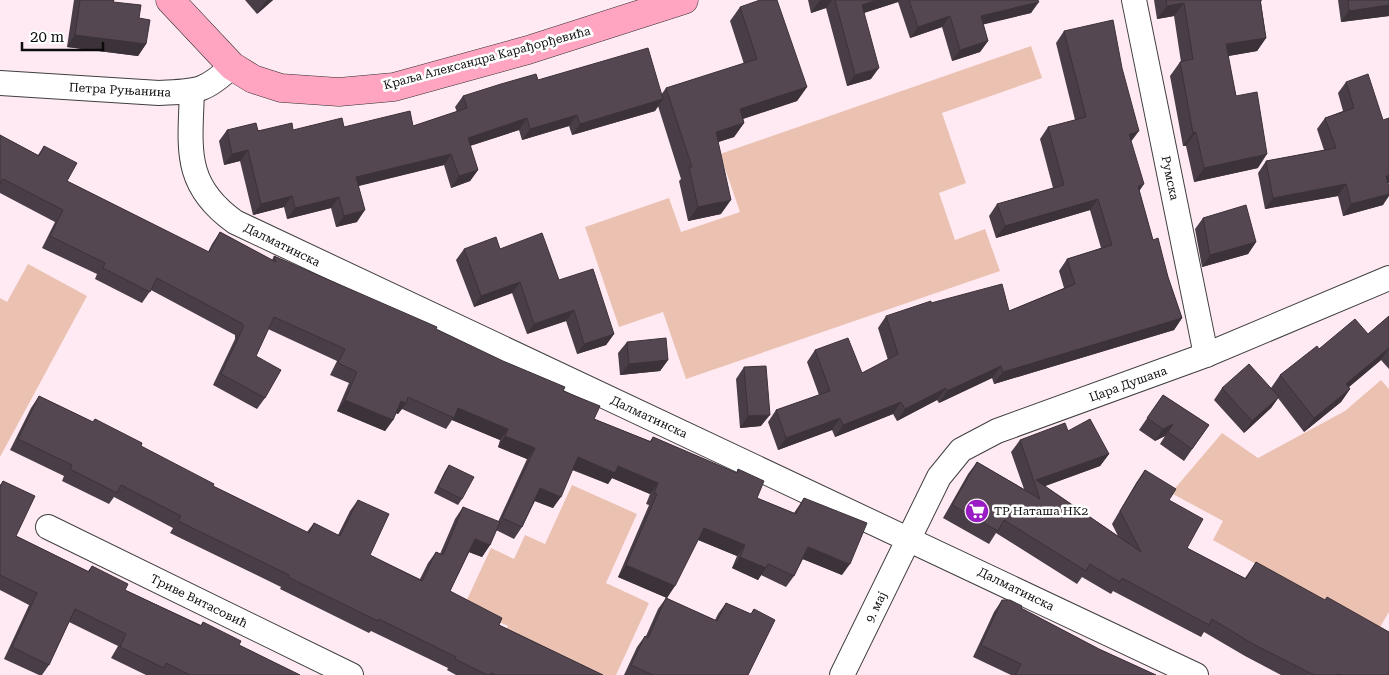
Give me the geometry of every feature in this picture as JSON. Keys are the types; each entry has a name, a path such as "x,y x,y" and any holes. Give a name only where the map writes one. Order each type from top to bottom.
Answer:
{"street":[{"name":"Краља Александра Карађорђевића","path":"170,0 232,66 253,79 281,88 339,92 394,87 528,50 684,0"},
{"name":"Румска","path":"1134,0 1206,356"},
{"name":"Петра Руњанина","path":"0,83 159,93 192,91 214,83 232,66"},
{"name":"Далматинска","path":"192,91 191,155 194,172 211,202 235,222 909,538 1196,675"},
{"name":"Цара Душана","path":"909,538 939,477 962,450 997,431 1206,356 1389,278"},
{"name":"Триве Витасовић","path":"48,527 351,675"},
{"name":"9. мај","path":"842,675 909,538"}],"shaded area":[{"path":"1031,46 1042,78 942,113 966,183 939,193 955,240 985,229 1000,271 686,379 663,312 619,327 585,227 669,198 681,232 740,212 720,154"},
{"path":"28,264 87,296 0,457 0,298 7,302"},
{"path":"1381,380 1389,389 1389,612 1377,632 1213,540 1223,521 1171,493 1222,433 1258,458 1345,411"},
{"path":"572,485 637,514 606,583 649,603 616,675 586,675 503,638 508,626 464,606 491,548 514,559 525,535 545,544"}],"building":[{"path":"80,0 114,0 113,2 141,5 139,18 150,20 146,44 75,35"},
{"path":"760,0 777,0 807,87 740,109 744,123 716,132 731,200 698,207 689,167 692,167 666,88 757,59 740,7"},
{"path":"835,0 877,0 862,5 879,68 855,75"},
{"path":"909,0 1038,0 1039,2 981,16 988,41 960,50 950,16 918,27"},
{"path":"1166,0 1260,0 1266,38 1226,44 1236,96 1257,92 1267,154 1204,168 1196,132 1193,133 1180,62 1193,59 1184,3 1167,6"},
{"path":"1348,0 1389,0 1389,5 1349,11"},
{"path":"1113,20 1122,68 1139,131 1129,134 1144,184 1138,186 1153,240 1158,238 1168,277 1182,318 1003,372 1001,366 947,391 946,388 905,409 901,402 843,425 840,418 786,438 776,410 830,391 815,350 848,338 862,373 898,354 886,316 931,301 931,303 1002,284 1009,311 1075,284 1067,259 1112,245 1098,199 1005,226 997,204 1064,185 1048,127 1086,117 1064,31"},
{"path":"648,48 663,99 580,124 577,115 530,129 527,118 468,138 478,170 459,176 451,154 356,177 365,210 344,216 339,197 295,208 292,196 261,204 248,150 232,154 227,130 256,123 258,131 292,123 293,130 342,118 344,127 410,111 413,126 467,108 463,96 536,74 538,80"},
{"path":"1368,74 1383,120 1389,118 1389,175 1386,176 1389,194 1351,204 1346,184 1273,198 1266,161 1336,148 1325,118 1354,108 1346,82"},
{"path":"0,135 39,156 44,146 77,163 67,181 209,252 220,232 276,262 274,256 437,327 436,329 503,361 565,387 563,391 600,406 594,419 651,442 653,437 737,473 738,469 764,481 757,498 796,514 804,498 867,523 850,564 808,547 794,576 768,564 766,568 740,557 745,545 704,528 675,586 626,565 657,494 654,493 658,483 618,466 615,473 578,457 561,497 540,488 522,527 502,518 535,448 505,436 508,429 458,408 454,418 408,397 406,403 401,401 393,420 345,400 357,372 338,363 345,349 274,317 256,356 281,370 265,398 221,374 243,328 243,324 157,278 150,292 103,268 105,263 50,236 63,210 3,179 0,184"},
{"path":"1246,205 1256,242 1210,255 1203,218"},
{"path":"542,233 559,280 593,269 614,334 584,344 574,310 534,324 520,282 481,296 464,249 496,237 500,249"},
{"path":"1389,316 1389,348 1346,384 1350,389 1314,418 1280,375 1317,346 1319,349 1355,319 1368,334"},
{"path":"666,338 668,360 629,364 627,342"},
{"path":"1249,364 1279,397 1252,421 1222,388"},
{"path":"766,366 770,415 748,416 744,367"},
{"path":"1163,395 1209,425 1192,449 1168,432 1173,424 1163,429 1147,418"},
{"path":"39,396 93,422 95,419 142,443 141,446 214,484 213,486 309,533 314,523 340,536 358,500 389,514 370,555 422,581 436,552 443,555 463,507 500,522 490,545 475,539 450,591 502,618 499,625 603,675 496,675 491,673 487,675 455,659 456,657 288,577 289,575 178,521 181,516 121,485 117,493 70,469 72,465 18,439"},
{"path":"1090,419 1109,454 1036,480 1141,552 1120,511 1145,470 1176,489 1169,500 1203,519 1187,548 1246,579 1256,562 1325,600 1327,597 1389,632 1389,675 1314,675 1253,644 1212,619 1209,625 1122,578 1120,582 1090,564 1086,571 1004,520 998,531 952,505 977,462 1040,499 1020,440 1065,423 1068,431"},
{"path":"449,465 474,477 462,499 438,487"},
{"path":"3,481 35,496 16,536 89,572 92,566 128,584 125,590 201,626 203,622 241,641 239,645 300,675 190,675 166,663 164,668 120,647 126,634 75,609 49,665 12,647 37,593 0,575 0,487"},
{"path":"666,598 717,621 726,603 751,614 754,609 775,620 748,675 653,675 631,665 645,636 648,638"},
{"path":"1002,600 1010,600 1022,606 1021,608 1099,649 1156,675 1015,675 1021,664 981,645"}],"place":[{"name":"ТР Наташа НК2","path":"977,511"}]}
